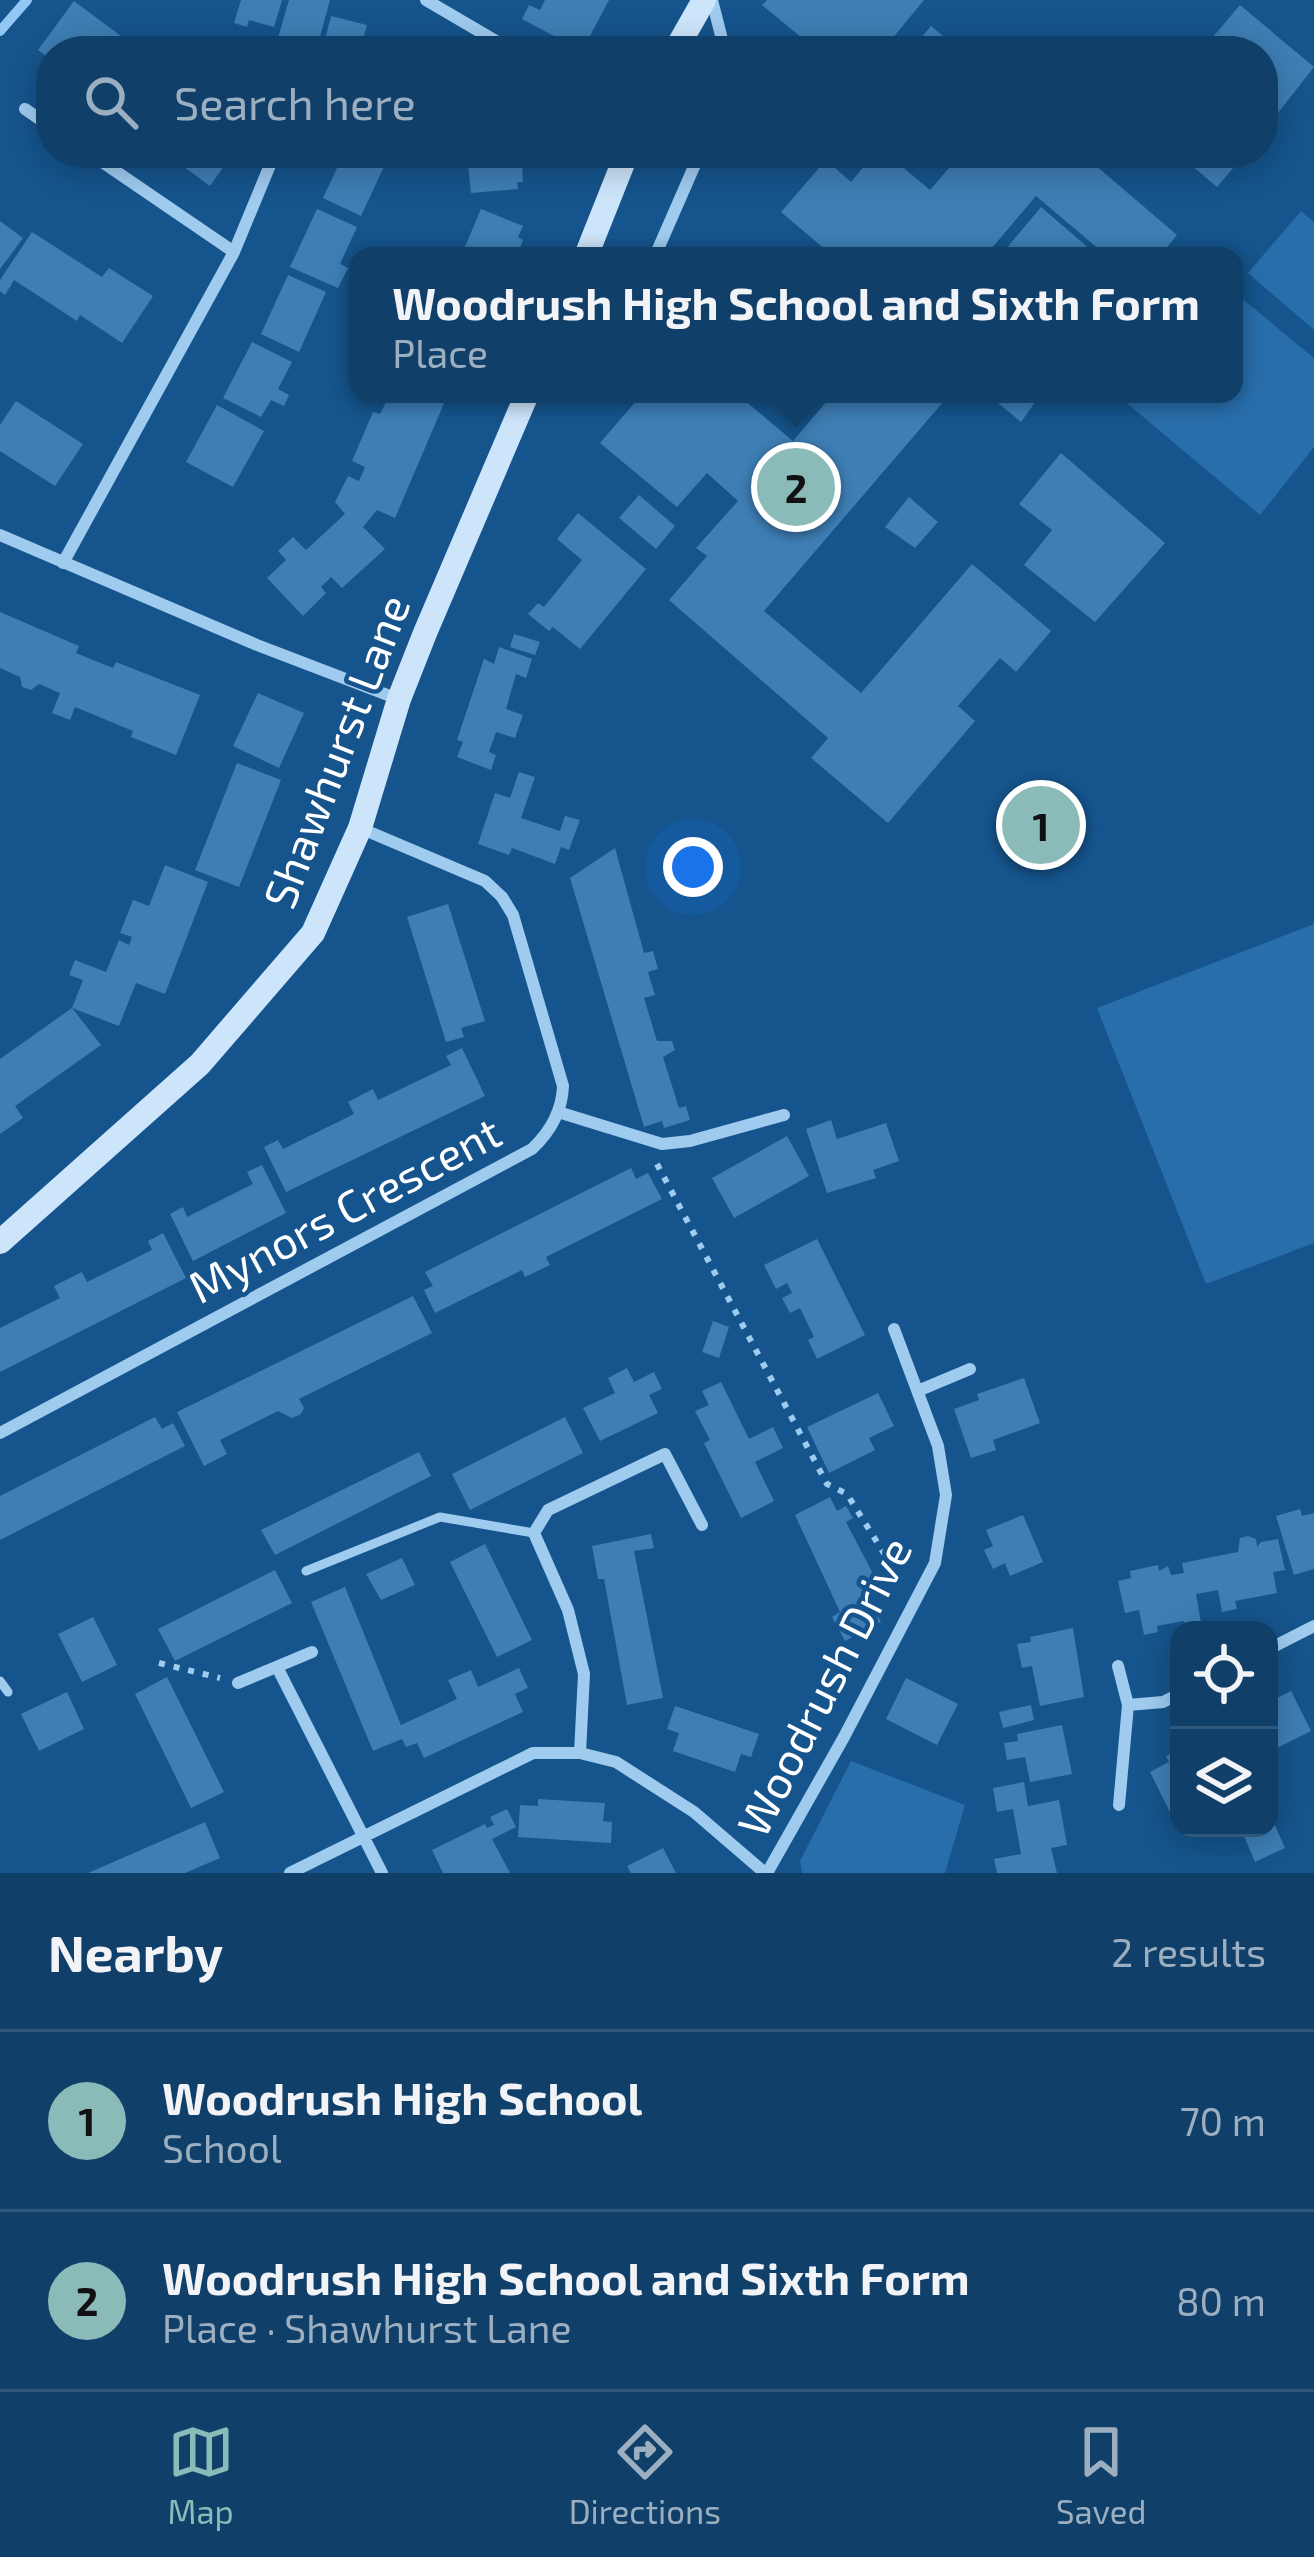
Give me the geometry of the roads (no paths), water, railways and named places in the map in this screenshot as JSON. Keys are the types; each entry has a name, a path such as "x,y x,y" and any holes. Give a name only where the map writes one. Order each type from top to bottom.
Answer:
{"street":[{"path":"426,0 487,36"},
{"path":"685,36 708,0"},
{"path":"708,0 720,36"},
{"path":"25,110 36,117"},
{"path":"111,168 234,252"},
{"path":"63,563 234,252 269,168"},
{"path":"590,247 621,168"},
{"path":"659,247 693,168"},
{"name":"Shawhurst Lane","path":"0,1242 200,1064 314,933 360,828 399,699 523,403"},
{"path":"0,536 257,645 399,699"},
{"name":"Mynors Crescent","path":"0,1433 532,1149 548,1135 563,1086 513,915 502,897 484,880 360,828"},
{"path":"558,1112 662,1144 690,1142 784,1115"},
{"name":"Woodrush Drive","path":"766,1873 935,1563 946,1495 938,1446 894,1329"},
{"path":"920,1390 970,1369"},
{"path":"580,1753 584,1674 568,1610 534,1533 548,1510 664,1454 702,1525"},
{"path":"1278,1645 1314,1627"},
{"path":"238,1683 312,1652"},
{"path":"1118,1666 1128,1705 1120,1805"},
{"path":"277,1667 382,1873"},
{"path":"1128,1705 1170,1698"},
{"path":"290,1873 532,1753 580,1753 616,1762 675,1799 766,1873"}],"lane":[{"path":"306,1571 440,1517 534,1533"},
{"path":"0,1681 8,1692"}],"waterway":[{"path":"0,31 27,0"}],"place":[{"name":"Woodrush High School and Sixth Form","path":"796,487"},
{"name":"Woodrush High School","path":"1041,825"}]}
